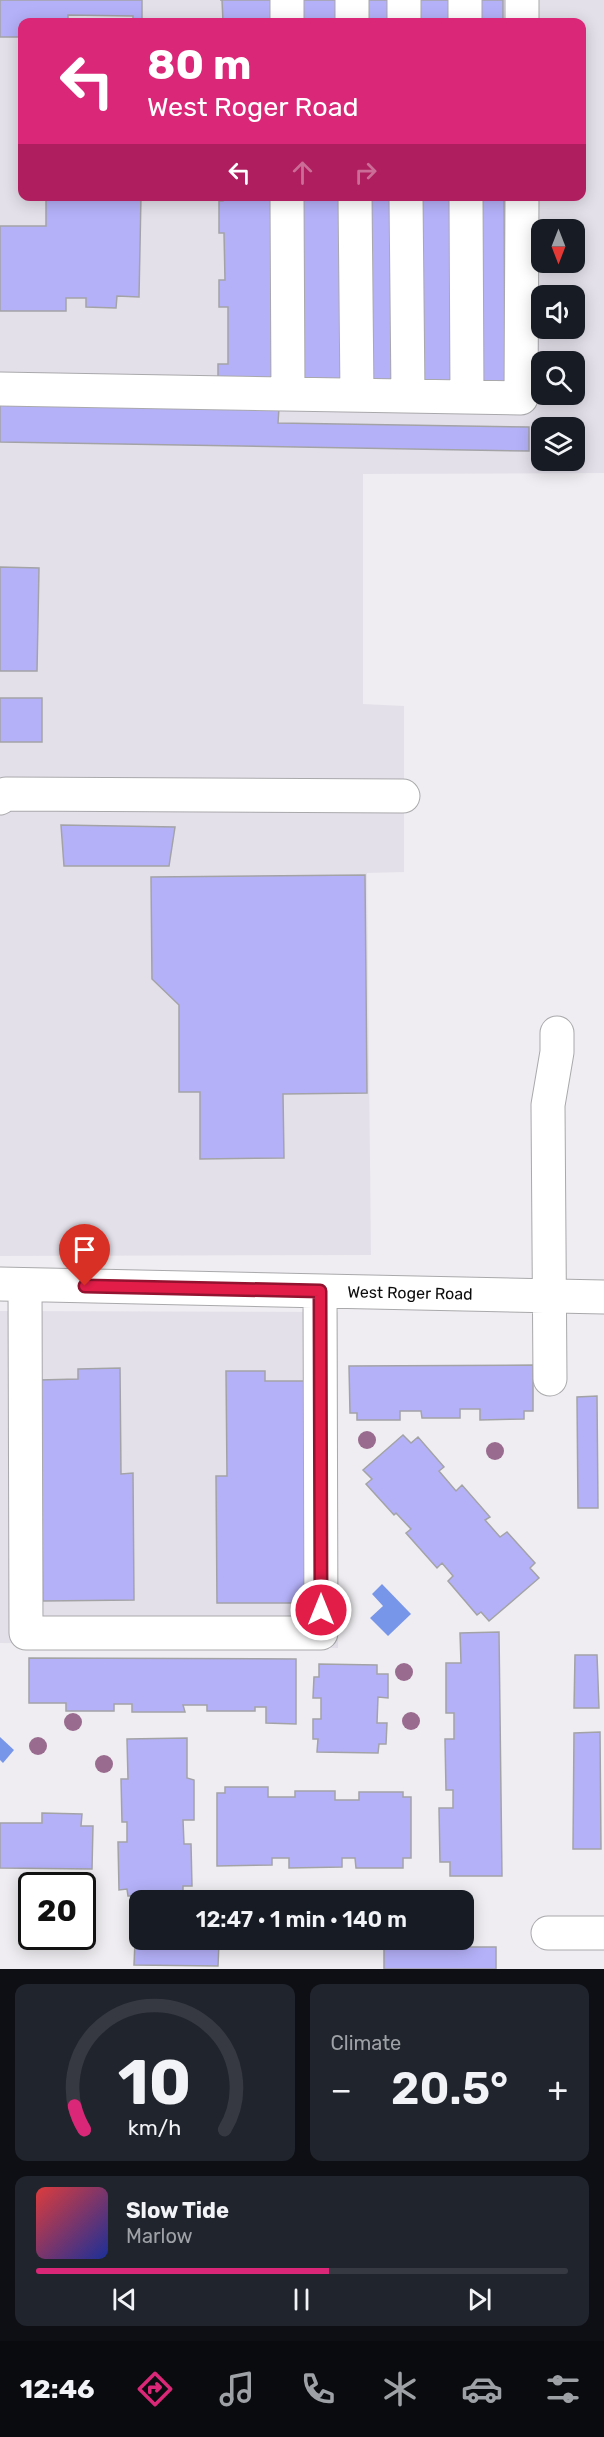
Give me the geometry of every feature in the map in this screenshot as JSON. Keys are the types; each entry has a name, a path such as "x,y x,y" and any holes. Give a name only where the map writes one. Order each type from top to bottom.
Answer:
{"street":[{"path":"286,0 287,18"},
{"path":"352,0 352,18"},
{"path":"404,0 404,18"},
{"path":"465,0 465,18"},
{"path":"522,0 522,18"},
{"path":"287,201 288,394"},
{"path":"355,201 357,395"},
{"path":"406,201 408,396"},
{"path":"466,201 467,397"},
{"path":"0,389 521,398 522,201"},
{"path":"0,798 6,794 404,796"},
{"path":"550,1379 548,1105 557,1052 557,1033"},
{"path":"12,1284 26,1633 321,1633 320,1291"},
{"name":"West Roger Road","path":"12,1284 604,1297"},
{"path":"548,1933 601,1933"}],"shaded area":[{"path":"0,0 604,0 604,473 363,474 363,704 404,706 404,872 367,873 371,1255 0,1256"},
{"path":"0,1311 338,1312 338,1648 0,1643"}],"water":[{"path":"382,1584 411,1614 388,1636 370,1618 383,1606 372,1594"},
{"path":"0,1737 14,1750 3,1763 0,1760"}],"building":[{"path":"0,0 142,0 142,18 68,15 68,18 18,18 18,37 0,37"},
{"path":"222,0 277,0 277,18 223,18"},
{"path":"300,0 340,0 340,18 300,18"},
{"path":"364,0 392,0 392,18 365,18"},
{"path":"417,0 450,0 450,18 417,18"},
{"path":"474,0 503,0 503,18 474,18"},
{"path":"46,201 141,201 139,297 117,296 116,308 86,307 86,298 66,298 66,311 0,311 0,226 46,226"},
{"path":"219,201 277,201 278,378 218,378 218,364 228,364 228,307 219,307 219,280 225,280 224,233 219,233"},
{"path":"302,201 341,201 342,386 303,387"},
{"path":"366,201 394,201 397,385 367,385"},
{"path":"419,201 452,201 453,384 420,384"},
{"path":"475,201 504,201 505,385 476,385"},
{"path":"0,403 279,408 278,423 529,427 529,451 0,442"},
{"path":"0,567 39,568 37,671 0,671"},
{"path":"0,698 42,698 42,742 0,742"},
{"path":"61,825 175,827 169,866 64,866"},
{"path":"365,875 367,1093 283,1094 284,1158 200,1159 200,1092 179,1092 179,1005 152,979 151,877"},
{"path":"533,1365 533,1411 524,1411 524,1419 480,1420 480,1409 460,1409 460,1418 422,1418 421,1411 400,1411 400,1420 357,1420 357,1413 350,1413 349,1366"},
{"path":"120,1368 121,1474 133,1473 134,1600 43,1601 40,1380 78,1379 78,1369"},
{"path":"226,1371 265,1371 265,1381 305,1381 306,1603 217,1603 216,1476 227,1476"},
{"path":"597,1396 598,1508 578,1508 577,1397"},
{"path":"403,1435 411,1443 418,1437 444,1467 439,1471 456,1491 462,1485 490,1517 485,1520 500,1537 507,1532 535,1563 530,1568 539,1578 489,1621 481,1612 477,1615 448,1581 453,1576 442,1563 437,1568 406,1533 411,1529 396,1513 394,1515 366,1484 372,1479 363,1470"},
{"path":"499,1632 502,1876 450,1876 450,1862 440,1862 439,1808 453,1808 453,1790 446,1790 445,1739 454,1739 454,1713 446,1713 446,1663 461,1663 460,1633"},
{"path":"575,1655 597,1655 599,1708 574,1708"},
{"path":"29,1658 296,1659 296,1724 266,1723 266,1707 255,1707 255,1711 207,1711 207,1705 183,1705 185,1712 132,1712 132,1704 114,1704 114,1711 66,1711 66,1703 29,1703"},
{"path":"319,1664 377,1665 377,1674 388,1674 388,1698 378,1697 377,1723 387,1723 386,1744 379,1744 378,1753 317,1752 318,1739 313,1739 313,1719 321,1719 321,1698 313,1698 314,1677 319,1677"},
{"path":"600,1732 601,1849 573,1849 574,1733"},
{"path":"187,1738 187,1778 194,1780 194,1820 183,1820 184,1844 191,1844 192,1886 183,1886 183,1890 129,1890 128,1896 127,1889 119,1890 118,1842 127,1842 127,1822 122,1822 121,1779 128,1779 127,1739"},
{"path":"225,1787 268,1787 268,1797 295,1797 295,1791 335,1791 335,1800 359,1800 359,1792 403,1792 403,1797 411,1797 411,1858 403,1858 403,1868 356,1868 355,1858 342,1858 342,1867 289,1868 289,1858 272,1858 272,1865 217,1866 217,1793 225,1793"},
{"path":"42,1813 82,1814 81,1826 93,1826 92,1869 0,1868 0,1823 42,1823"},
{"path":"474,1947 496,1947 496,1969 384,1969 384,1950 474,1950"},
{"path":"135,1950 219,1950 218,1966 134,1965"}],"route":[{"path":"85,1286 320,1291 321,1610"}]}
